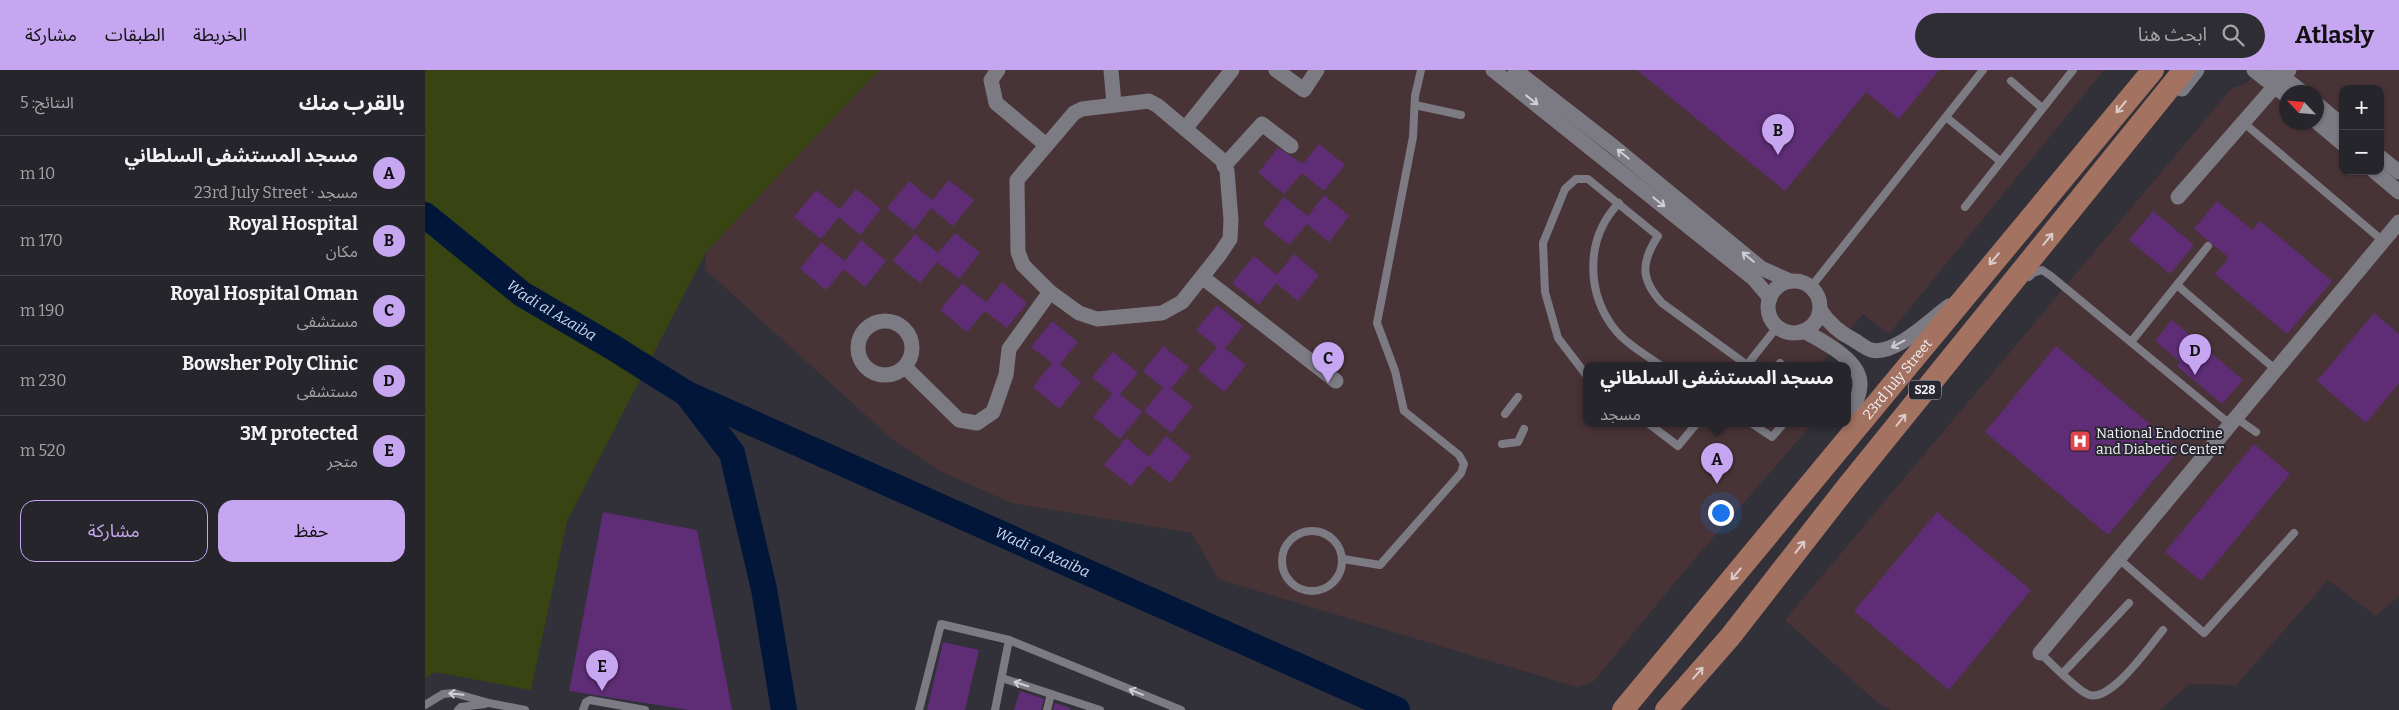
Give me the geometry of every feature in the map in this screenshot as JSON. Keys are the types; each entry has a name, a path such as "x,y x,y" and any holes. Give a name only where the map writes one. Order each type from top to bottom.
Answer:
{"main road":[{"name":"23rd July Street","path":"1629,703 1965,294 2153,70"},
{"name":"S28","path":"1666,710 1730,638 1846,488 2184,70"}],"street":[{"path":"998,70 991,80 996,103 1046,145"},
{"path":"1111,70 1114,104"},
{"path":"1185,129 1232,70"},
{"path":"1275,70 1304,90 1317,70"},
{"path":"1493,70 1753,279 1769,298"},
{"path":"1515,70 1614,147 1761,268 1790,281 1805,283 1811,287 1816,293 1819,310 1827,320 1848,337 1871,350 1887,350 1904,341 1965,294"},
{"path":"2096,179 2153,125 2197,70"},
{"path":"2178,198 2282,80 2254,70"},
{"path":"1149,101 1158,106 1222,160 1231,220 1230,239 1182,302 1162,313 1097,319 1079,313 1050,292 1023,265 1018,252 1015,189 1021,173 1074,113 1082,109 1114,104 1149,101"},
{"path":"2324,110 2339,123"},
{"path":"1224,166 1262,124 1291,146"},
{"path":"2324,128 2339,141"},
{"path":"2384,160 2399,172"},
{"path":"2379,175 2399,192"},
{"path":"2040,653 2399,222"},
{"path":"1202,277 1336,381"},
{"path":"1790,281 1777,287 1769,298 1769,314 1777,327 1794,333 1803,331 1814,323 1819,310"},
{"path":"905,367 959,420 977,422 993,412 1006,376 1009,349 1050,292"},
{"path":"1803,331 1815,336 1849,362"},
{"path":"1851,363 1856,367 1860,377 1857,401 1851,412"},
{"path":"1810,484 1843,427"}],"lane":[{"path":"1343,559 1380,564 1461,473 1464,464 1459,455 1404,411 1395,371 1377,323 1411,146 1421,70"},
{"path":"1811,287 1983,70"},
{"path":"1965,207 2073,70"},
{"path":"2011,81 2042,108"},
{"path":"1415,105 1461,115"},
{"path":"1945,118 2000,161"},
{"path":"2244,123 2383,241"},
{"path":"1583,371 1557,338 1545,292 1543,243 1565,189 1576,179 1588,179 1658,236 1649,250 1644,266 1651,291 1662,302 1743,362"},
{"path":"1619,203 1610,212 1594,248 1592,279 1600,307 1618,334 1656,362"},
{"path":"2131,342 2208,246"},
{"path":"1962,345 2033,273 2043,270 2131,342 2234,422 2256,432"},
{"path":"2177,285 2276,370"},
{"path":"1749,362 1777,327"},
{"path":"1505,414 1518,397"},
{"path":"1653,427 1678,446 1694,427"},
{"path":"1757,427 1772,438 1781,427"},
{"path":"1503,444 1518,442 1524,429"},
{"path":"1311,530 1321,531 1336,542 1343,559 1337,579 1329,586 1315,590 1299,588 1291,582 1283,564 1287,544 1301,532 1311,530"},
{"path":"2119,559 2204,633 2294,533"},
{"path":"2063,673 2129,602"},
{"path":"919,710 941,624 1009,640 1181,710"},
{"path":"2040,653 2088,695 2099,696 2112,690 2163,630"},
{"path":"995,710 1009,640"},
{"path":"1002,678 1100,710"},
{"path":"425,705 443,694 454,693 489,704 525,710"},
{"path":"1047,710 1051,694"},
{"path":"583,710 585,702 590,700 645,710"},
{"path":"458,710 474,704 489,704"}],"shaded area":[{"path":"879,70 2104,70 1889,334 1863,314 1823,362 1583,362 1583,427 1810,427 1692,562 1593,682 1577,687 1218,579 1192,533 1012,503 942,472 892,439 706,270 706,252"},
{"path":"2259,70 2399,70 2399,596 2376,616 2328,580 2236,685 2189,684 2160,710 1891,710 1878,703 1785,620 2232,88 2246,84"}],"green space":[{"path":"425,70 879,70 706,252 567,521 531,690 435,672 425,678"}],"building":[{"path":"1637,70 1939,70 1899,119 1866,92 1785,191"},
{"path":"1319,144 1345,165 1324,191 1302,173 1284,194 1258,173 1278,148 1303,164"},
{"path":"949,180 974,200 953,226 931,208 914,230 887,208 909,181 932,200"},
{"path":"856,189 881,209 860,235 839,217 821,239 794,217 816,190 840,209"},
{"path":"1324,195 1349,216 1329,242 1307,224 1289,245 1263,224 1284,197 1308,216"},
{"path":"2217,201 2252,230 2260,221 2332,281 2287,334 2215,274 2229,258 2194,229"},
{"path":"2153,211 2194,245 2170,274 2129,240"},
{"path":"955,233 980,253 959,279 937,262 920,283 893,261 915,234 938,253"},
{"path":"861,240 886,261 865,287 844,269 826,290 800,269 821,242 845,261"},
{"path":"1294,254 1319,275 1298,301 1276,283 1259,305 1232,283 1254,256 1277,275"},
{"path":"1002,282 1027,303 1007,328 985,311 967,332 940,310 962,283 986,302"},
{"path":"1217,305 1243,326 1225,348 1246,365 1224,392 1198,370 1217,347 1196,330"},
{"path":"2374,313 2399,334 2399,383 2366,423 2317,381"},
{"path":"2172,320 2243,380 2222,404 2177,366 2180,362 2155,341"},
{"path":"1052,321 1078,342 1060,364 1081,382 1059,409 1033,387 1052,363 1031,347"},
{"path":"1163,346 1189,367 1171,389 1193,406 1171,433 1144,411 1163,388 1143,371"},
{"path":"2056,346 2180,449 2108,535 1985,432"},
{"path":"1113,352 1138,373 1120,394 1142,412 1120,439 1093,417 1112,394 1092,377"},
{"path":"1166,436 1191,457 1170,483 1148,465 1131,486 1104,465 1126,438 1149,457"},
{"path":"2254,444 2290,474 2201,581 2165,552"},
{"path":"603,512 697,530 732,710 689,710 569,691"},
{"path":"1937,512 2031,590 1949,690 1854,611"},
{"path":"943,642 979,650 965,710 927,710"},
{"path":"1020,691 1044,699 1041,710 1014,710"},
{"path":"1055,703 1070,708 1070,710 1053,710"}],"waterway":[{"name":"Wadi al Azaiba","path":"425,215 522,294 614,348 687,394 732,453 764,589 784,710"},
{"name":"Wadi al Azaiba","path":"687,394 1397,710"}],"place":[{"name":"Royal Hospital","path":"1778,155"},
{"name":"Bowsher Poly Clinic","path":"2195,375"},
{"name":"Royal Hospital Oman","path":"1328,383"},
{"name":"National Endocrine and Diabetic Center","path":"2080,441"},
{"name":"مسجد المستشفى السلطاني","path":"1717,484"},
{"name":"3M protected","path":"602,691"}]}
